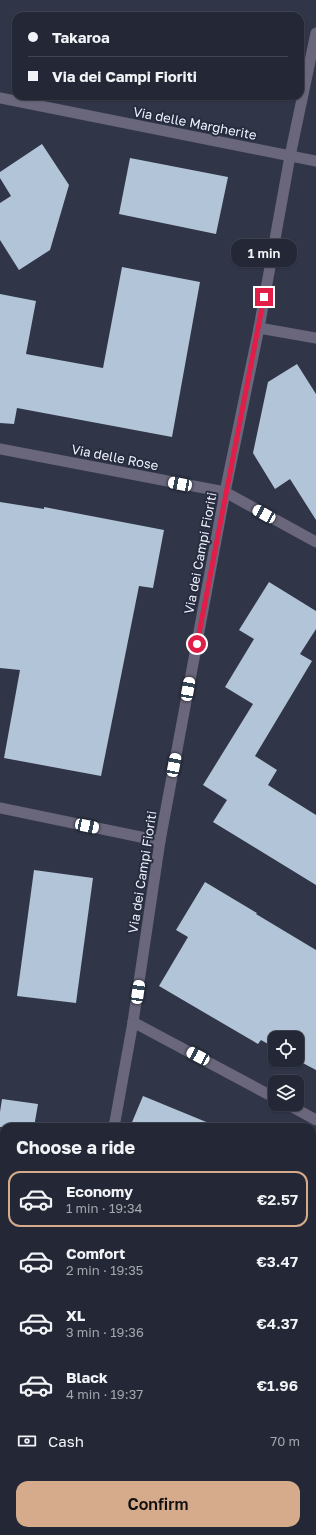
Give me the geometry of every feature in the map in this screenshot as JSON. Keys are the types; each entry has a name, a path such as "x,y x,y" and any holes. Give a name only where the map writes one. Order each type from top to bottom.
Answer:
{"street":[{"name":"Via dei Campi Fioriti","path":"304,90 316,33"},
{"name":"Via delle Margherite","path":"0,98 316,161"},
{"name":"Via dei Campi Fioriti","path":"115,1123 133,1022 160,841 225,492 302,100"},
{"path":"258,328 316,338"},
{"name":"Via delle Rose","path":"0,449 225,492 316,542"},
{"path":"0,808 160,841"},
{"path":"133,1022 268,1094"},
{"path":"300,1111 316,1120"}],"building":[{"path":"42,144 69,185 50,250 19,270 0,240 0,203 11,196 0,178 0,172"},
{"path":"130,158 228,177 216,234 119,214"},
{"path":"122,267 200,282 172,437 17,408 14,424 0,423 0,294 36,301 26,354 103,368"},
{"path":"297,364 316,394 316,520 290,479 275,489 253,453 268,382"},
{"path":"0,502 44,509 44,507 164,530 153,588 139,586 101,776 4,758 20,670 0,668"},
{"path":"269,582 316,611 316,629 300,654 312,661 255,756 277,770 268,785 316,815 316,885 213,822 227,800 203,785 253,704 225,687 254,639 239,630"},
{"path":"34,870 93,878 76,1003 17,996"},
{"path":"205,882 316,950 316,1070 304,1064 304,1031 268,1031 268,1044 261,1040 258,1044 159,986 188,937 176,930"},
{"path":"143,1096 209,1123 132,1123"},
{"path":"2,1099 38,1104 35,1123 0,1123"}],"route":[{"path":"197,644 225,492 264,297"}]}
